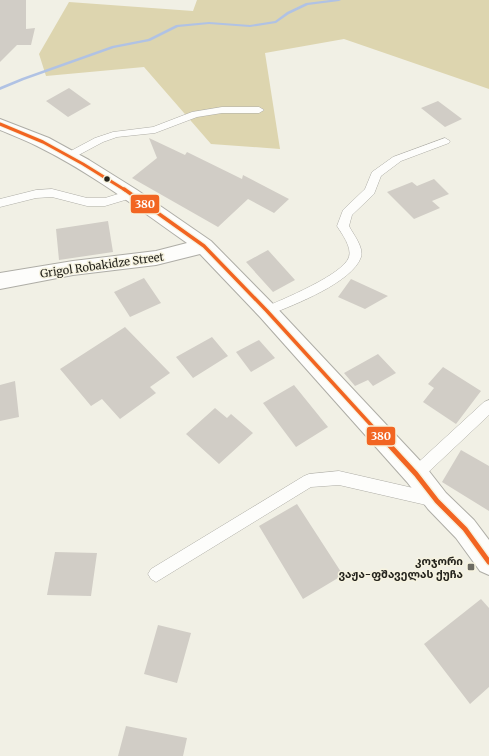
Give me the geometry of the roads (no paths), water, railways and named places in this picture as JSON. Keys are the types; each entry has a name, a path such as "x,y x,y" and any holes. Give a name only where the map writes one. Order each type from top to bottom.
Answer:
{"street":[{"path":"0,124 44,142 69,156 130,194 204,246 267,311 416,474 437,501 477,530 489,562"},
{"name":"Grigol Robakidze Street","path":"0,281 73,268 156,258 204,246"}],"lane":[{"path":"69,156 99,140 116,134 155,130 195,114 222,110 258,110"},
{"path":"267,311 318,288 347,269 355,257 354,247 343,226 347,213 370,191 376,174 398,159 446,141"},
{"path":"0,203 44,193 52,193 87,202 105,202 130,194"},
{"path":"416,474 489,406"},
{"path":"156,574 309,481 338,478 437,501"}],"waterway":[{"path":"0,89 23,79 113,47 149,40 177,26 209,23 250,26 276,22 288,13 307,4 339,0"}],"place":[{"name":"კოჯორი ვაჟა-ფშაველას ქუჩა","path":"471,567"}]}
